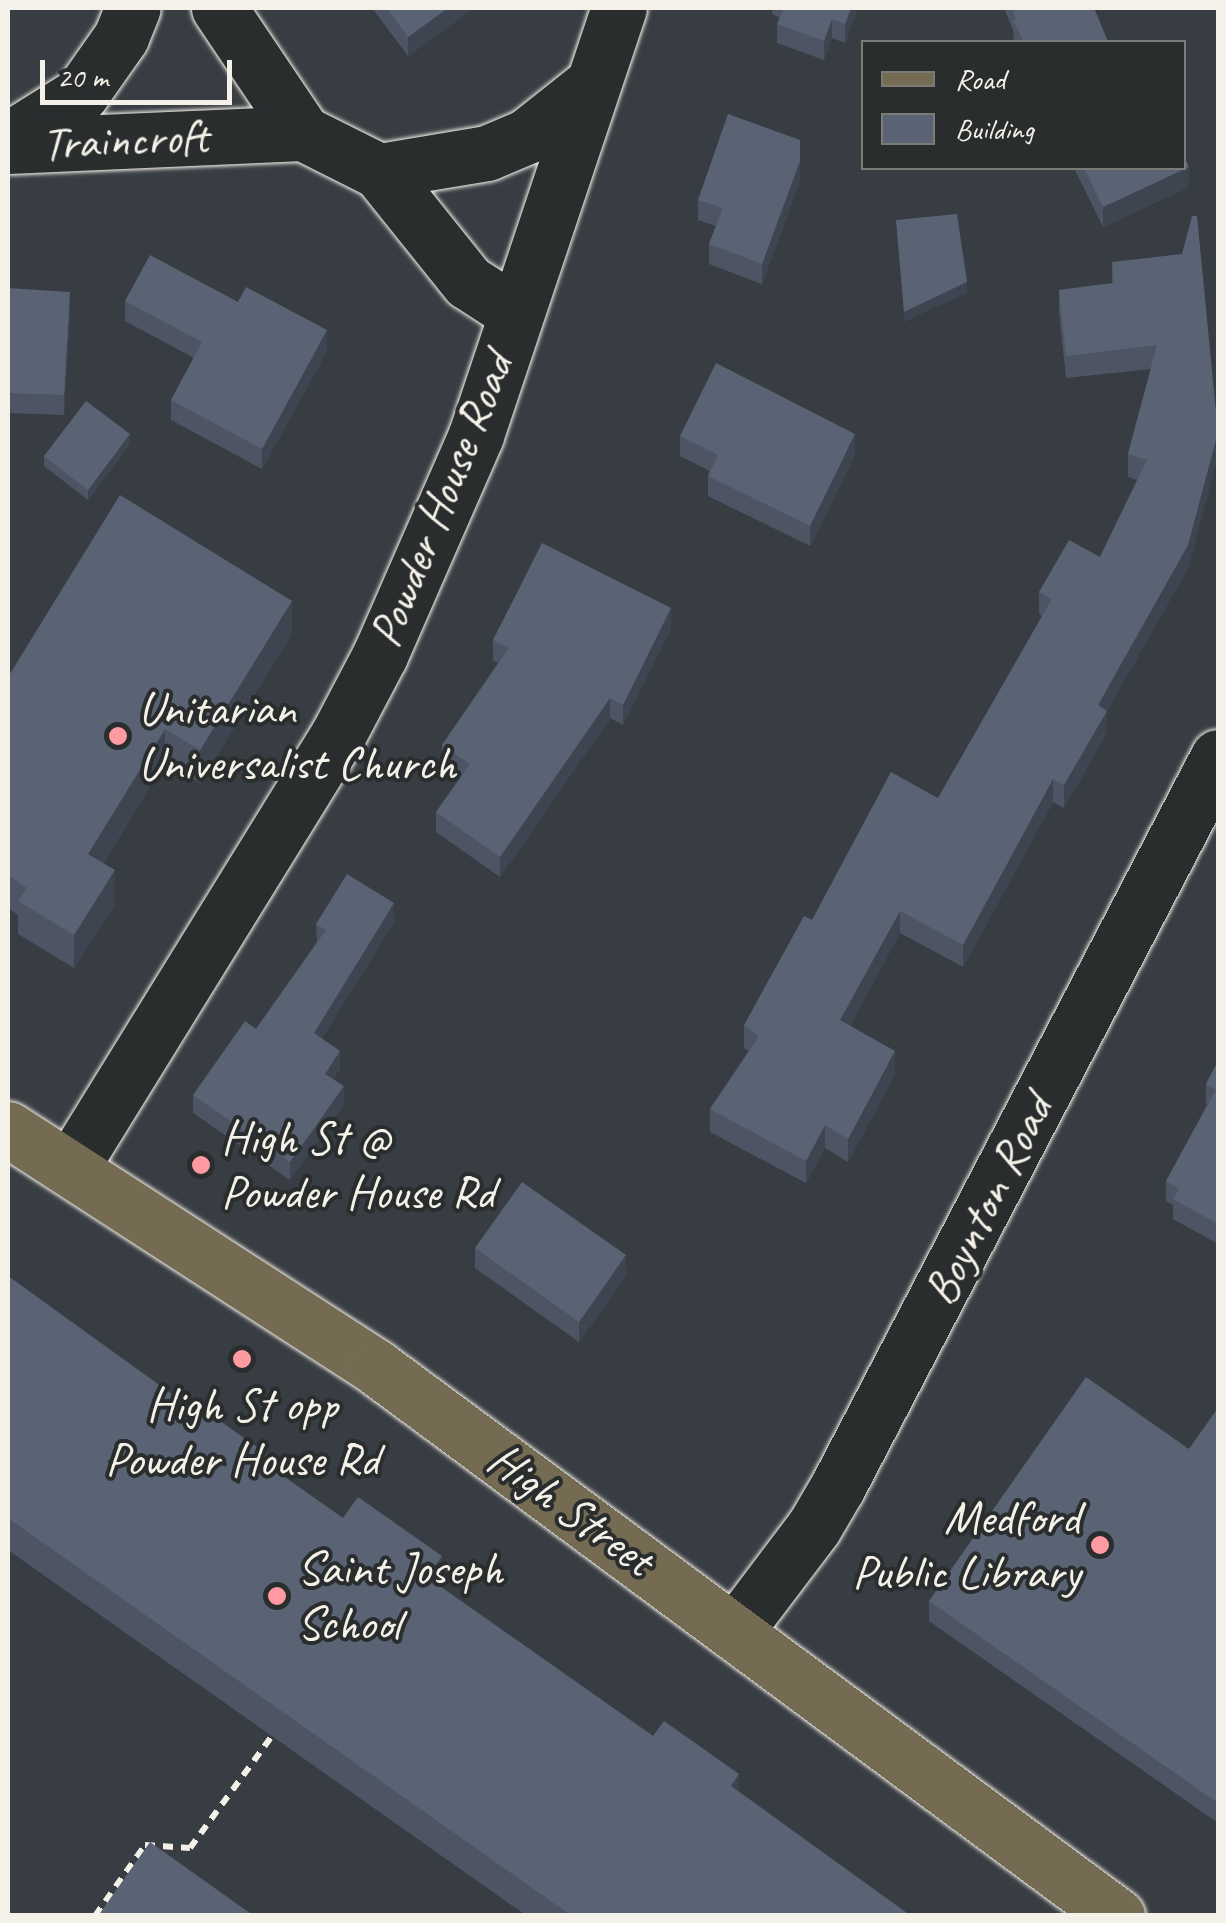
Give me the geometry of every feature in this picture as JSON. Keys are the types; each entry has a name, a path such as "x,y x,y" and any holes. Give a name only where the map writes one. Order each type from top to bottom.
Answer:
{"main road":[{"name":"High Street","path":"8,1129 377,1368 736,1630 1116,1916"}],"street":[{"name":"Traincroft","path":"8,143 81,94 121,37 133,8"},
{"name":"Traincroft","path":"218,8 303,132 378,171 468,282 516,313"},
{"name":"Powder House Road","path":"71,1167 339,733 380,655 476,434 590,86 620,8"},
{"path":"378,171 487,153 528,136 590,86"},
{"name":"Traincroft","path":"8,143 303,132"},
{"name":"Boynton Road","path":"736,1630 814,1527 838,1486 1218,757"}],"path":[{"path":"94,1916 144,1845 190,1848 272,1736"}],"building":[{"path":"387,8 448,8 408,37"},
{"path":"784,8 851,8 845,24 832,19 824,41 777,24"},
{"path":"1012,8 1094,8 1107,40 1023,40 1013,20 1016,19"},
{"path":"728,114 800,140 800,161 762,264 709,244 723,208 698,200"},
{"path":"1085,170 1183,170 1103,207"},
{"path":"957,214 967,282 904,312 896,220"},
{"path":"1192,216 1197,216 1218,432 1188,545 1098,705 1107,711 1064,785 1053,779 963,945 900,911 840,1020 895,1051 848,1139 825,1125 806,1161 710,1109 759,1036 744,1025 804,916 812,920 891,772 938,798 1052,599 1039,592 1069,540 1100,557 1147,460 1128,454 1157,345 1066,356 1059,290 1114,283 1112,262 1182,254"},
{"path":"150,255 238,302 246,287 327,330 262,449 171,400 202,342 125,301"},
{"path":"8,288 70,292 64,395 8,393"},
{"path":"716,363 855,434 810,526 708,476 718,455 680,436"},
{"path":"86,401 130,434 88,490 44,456"},
{"name":"Unitarian Universalist Church","path":"120,495 292,601 200,750 165,729 88,854 115,870 74,935 18,901 27,888 8,875 8,677"},
{"path":"542,543 671,608 623,705 610,698 500,857 436,812 470,764 442,745 509,648 493,640"},
{"path":"347,874 394,903 314,1033 340,1051 325,1074 344,1086 290,1162 193,1095 245,1021 256,1029 326,930 316,924"},
{"path":"1218,1061 1218,1224 1173,1199 1179,1189 1166,1181 1216,1090 1206,1084"},
{"path":"522,1182 626,1255 579,1322 475,1248"},
{"path":"8,1276 176,1397 179,1392 267,1454 262,1461 343,1518 358,1497 442,1556 427,1577 653,1736 664,1721 739,1774 731,1786 911,1916 572,1916 8,1518"},
{"name":"Medford Public Library","path":"1086,1377 1189,1449 1218,1408 1218,1803 929,1601"},
{"path":"150,1842 254,1916 98,1916"}],"place":[{"name":"Unitarian Universalist Church","path":"118,736"},
{"name":"High St @ Powder House Rd","path":"201,1165"},
{"name":"High St opp Powder House Rd","path":"242,1359"},
{"name":"Medford Public Library","path":"1100,1545"},
{"name":"Saint Joseph School","path":"277,1596"}]}
